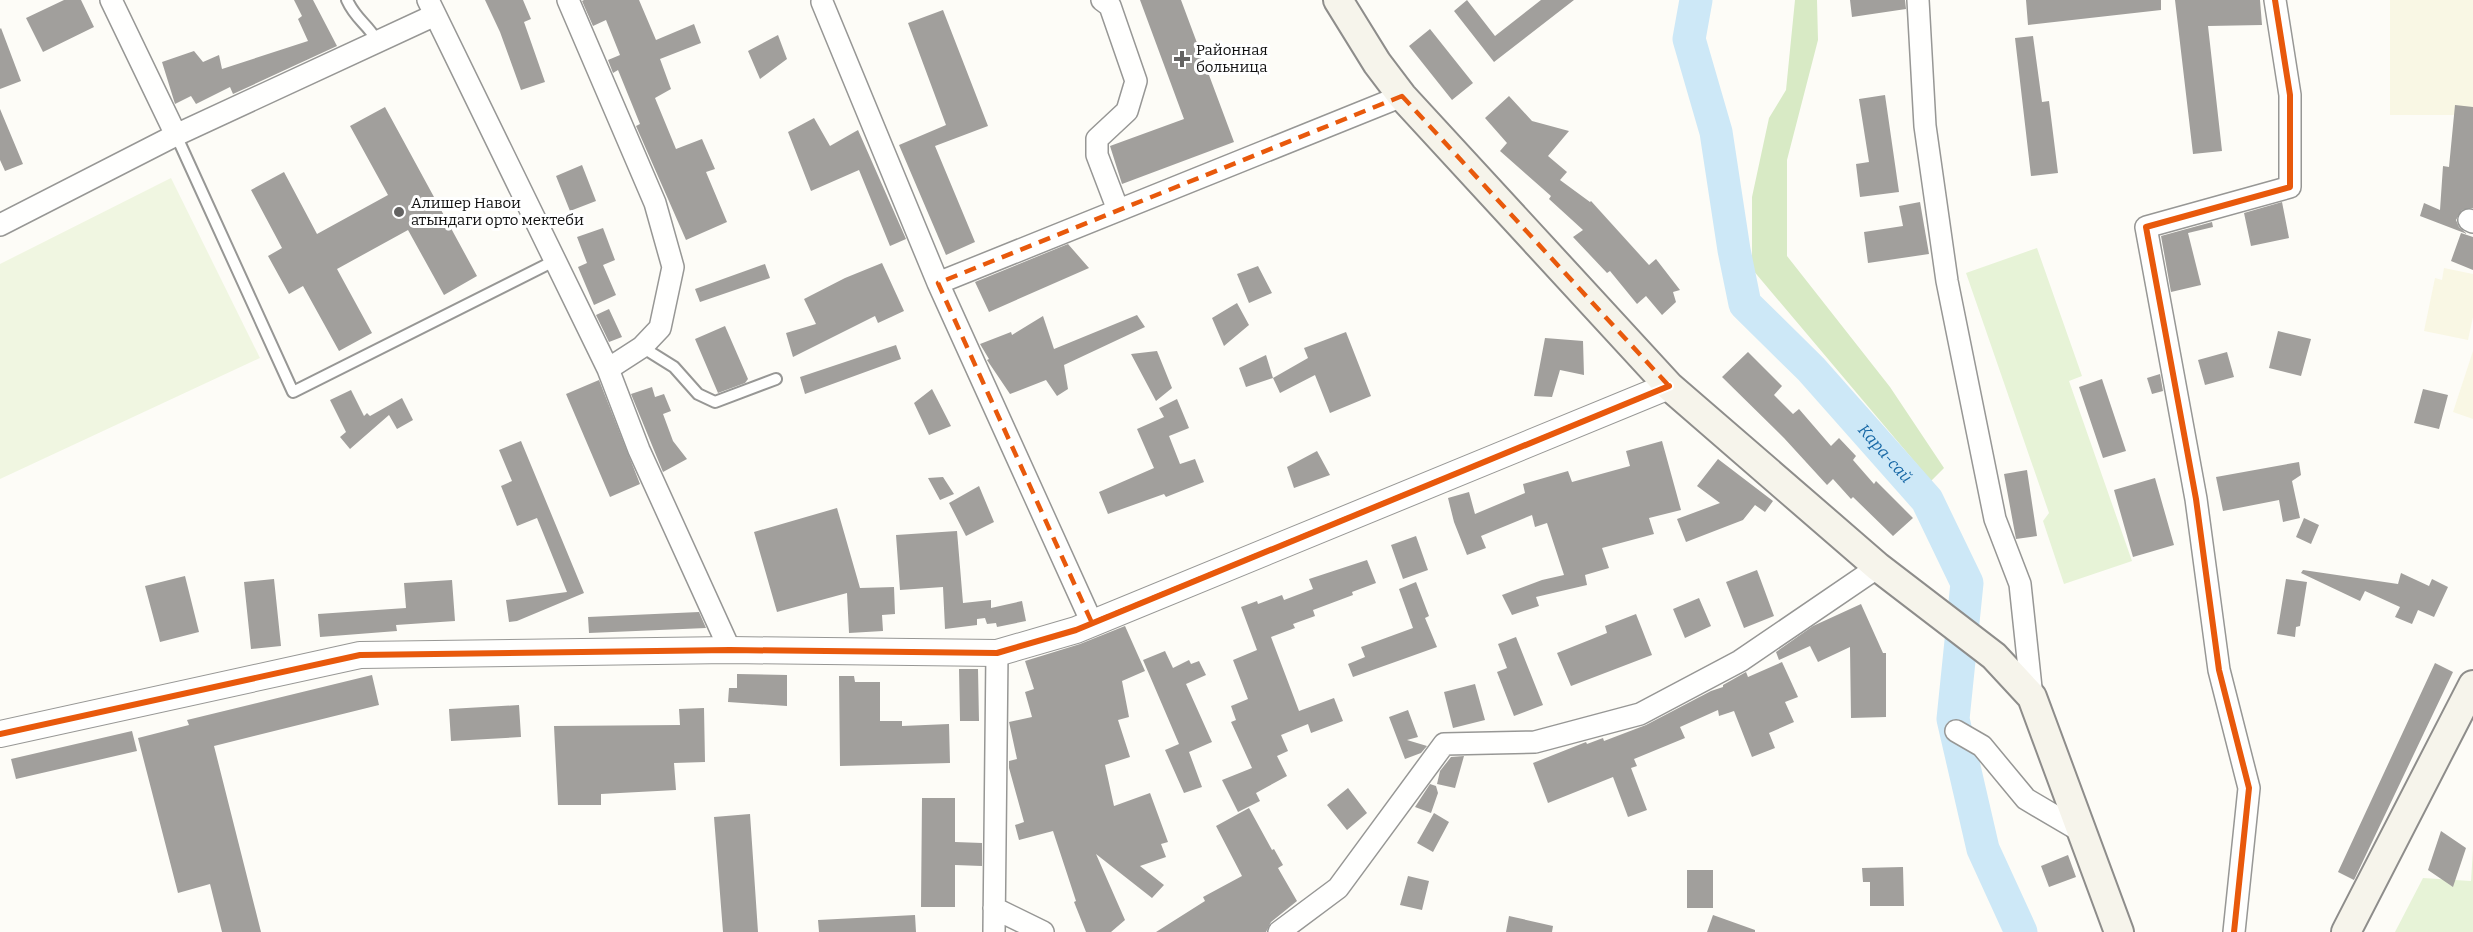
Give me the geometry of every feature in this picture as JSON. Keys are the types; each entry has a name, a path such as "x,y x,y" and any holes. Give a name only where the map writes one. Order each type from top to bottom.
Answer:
{"main road":[{"path":"1338,0 1377,63 1402,96 1669,386 1878,567 1994,656 2032,697 2119,932"},
{"path":"2346,932 2473,685"}],"street":[{"path":"111,0 176,135"},
{"path":"568,0 655,203 674,267 660,328 642,348 608,369"},
{"path":"1102,0 1110,6 1136,81 1127,111 1097,139 1097,155 1118,210"},
{"path":"1918,0 1925,126 1947,281 1995,519 2019,584 2032,697"},
{"path":"2234,932 2249,788 2219,670 2196,499 2146,226 2290,187 2290,95 2275,0"},
{"path":"822,2 938,284 1092,622"},
{"path":"0,225 176,135 377,41 431,7 608,369 639,450 730,650"},
{"path":"938,284 1402,96"},
{"path":"0,734 360,655 730,650 997,653 1076,630 1669,386"},
{"path":"1280,932 1338,888 1444,744 1535,742 1640,714 1740,661 1878,567"},
{"path":"994,932 997,653"},
{"path":"1956,731 1982,746 2026,799 2082,832"},
{"path":"994,908 1043,932"}],"lane":[{"path":"347,0 355,17 368,25 377,41"},
{"path":"176,135 293,392 556,260"},
{"path":"642,348 674,367 698,394 715,402 776,379"}],"highlighted area":[{"path":"1402,96 1669,386 1092,623 938,283"}],"shaded area":[{"path":"2390,0 2473,0 2473,115 2390,115"},
{"path":"2444,268 2473,274 2473,317 2468,340 2424,331 2435,278 2442,280"},
{"path":"2473,351 2473,419 2453,412"}],"green space":[{"path":"1795,0 1817,0 1818,40 1787,160 1787,256 1890,387 1944,468 1931,481 1752,269 1752,197 1769,118 1786,90"},
{"path":"171,178 260,358 0,479 0,264"},
{"path":"2037,248 2082,376 2069,381 2132,561 2064,584 2043,521 2049,513 1966,273"},
{"path":"2473,850 2473,932 2395,932 2423,878 2471,881"}],"building":[{"path":"64,0 81,0 94,27 43,52 26,18"},
{"path":"294,0 313,0 337,46 233,94 230,87 196,104 191,96 175,104 162,62 194,51 203,62 219,55 222,69 308,41 298,19 302,16"},
{"path":"485,0 523,0 531,19 524,22 545,82 521,90 500,32"},
{"path":"639,0 656,40 694,24 701,43 660,59 671,89 655,98 676,149 702,139 715,169 706,172 727,222 686,240 636,126 640,124 618,70 613,73 608,60 620,55 606,20 593,26 582,1"},
{"name":"Районная больница","path":"1140,0 1181,0 1234,142 1122,184 1110,146 1184,119"},
{"path":"1467,0 1495,36 1541,0 1574,0 1494,62 1454,11"},
{"path":"1850,0 1905,0 1906,9 1852,17"},
{"path":"2026,0 2161,0 2161,10 2028,25"},
{"path":"2175,0 2260,0 2262,25 2208,26 2222,151 2193,154"},
{"path":"943,10 988,126 935,146 975,242 946,255 899,145 946,125 908,23"},
{"path":"0,29 21,81 0,89"},
{"path":"1430,29 1473,83 1452,100 1409,46"},
{"path":"778,35 787,59 760,79 748,51"},
{"path":"2033,36 2042,102 2049,101 2058,173 2031,176 2015,38"},
{"path":"1885,95 1899,192 1860,197 1856,164 1869,162 1859,99"},
{"path":"1509,96 1532,121 1569,131 1548,156 1567,172 1560,180 1591,201 1649,265 1656,259 1680,290 1673,292 1676,302 1662,315 1646,296 1637,304 1610,271 1607,273 1573,237 1583,230 1549,199 1551,196 1500,151 1507,143 1485,118"},
{"path":"2455,105 2473,107 2473,208 2462,210 2456,220 2459,227 2467,234 2420,216 2424,203 2440,210 2443,166 2449,167"},
{"name":"Алишер Навои атындаги орто мектеби","path":"385,107 477,276 444,295 408,230 337,269 372,333 339,351 303,286 289,294 268,256 282,248 251,190 284,172 317,234 388,195 350,126"},
{"path":"0,109 23,164 5,171 0,160"},
{"path":"814,118 830,146 858,130 906,239 890,246 859,170 811,191 788,132"},
{"path":"582,165 596,201 570,211 556,176"},
{"path":"1920,202 1929,254 1868,263 1864,232 1903,226 1899,206"},
{"path":"2282,202 2289,238 2251,246 2244,213"},
{"path":"2212,222 2213,227 2188,233 2201,285 2171,292 2161,236"},
{"path":"603,228 615,260 603,265 616,295 594,305 578,267 587,263 577,237"},
{"path":"2461,233 2473,237 2473,270 2451,261"},
{"path":"1068,244 1089,268 989,312 975,282"},
{"path":"882,263 904,311 878,323 875,316 793,357 786,333 816,324 804,299 845,278"},
{"path":"765,264 770,278 700,302 695,289"},
{"path":"1258,266 1272,293 1249,303 1237,274"},
{"path":"1237,303 1249,325 1224,346 1212,318"},
{"path":"609,309 622,337 609,342 596,315"},
{"path":"1137,315 1145,327 1064,365 1068,389 1057,396 1046,380 1010,394 987,360 989,359 980,344 1011,332 1012,335 1043,316 1054,349"},
{"path":"725,326 748,379 745,383 718,393 695,339"},
{"path":"2278,331 2311,339 2301,376 2269,368"},
{"path":"1346,332 1371,396 1330,413 1315,375 1280,393 1273,378 1308,358 1304,348"},
{"path":"1545,338 1583,341 1584,375 1560,370 1552,397 1534,396"},
{"path":"896,345 901,359 805,394 800,377"},
{"path":"1157,351 1172,388 1156,401 1131,354"},
{"path":"1748,352 1782,386 1774,395 1793,414 1799,409 1831,446 1839,438 1856,456 1853,460 1874,484 1876,481 1913,518 1893,536 1853,497 1851,499 1833,479 1827,485 1784,438 1722,377"},
{"path":"2227,352 2234,377 2205,385 2198,360"},
{"path":"1266,355 1273,378 1246,387 1239,368"},
{"path":"2160,374 2163,391 2152,394 2147,378"},
{"path":"2102,379 2126,451 2103,458 2079,387"},
{"path":"599,380 640,484 610,497 566,394"},
{"path":"652,387 655,397 664,394 671,411 663,414 673,441 687,459 663,472 631,394"},
{"path":"932,389 951,426 929,435 914,403"},
{"path":"2423,389 2448,395 2439,429 2414,423"},
{"path":"351,390 364,416 367,413 370,416 402,398 413,420 397,429 389,415 350,449 340,437 346,432 330,400"},
{"path":"1177,399 1189,428 1169,436 1180,464 1195,459 1204,482 1166,497 1164,494 1108,514 1099,492 1154,468 1137,429 1164,417 1159,408"},
{"path":"521,441 584,593 517,621 509,622 506,600 567,592 537,518 517,526 501,486 512,481 499,450"},
{"path":"1662,441 1681,510 1649,518 1654,534 1602,548 1609,568 1585,575 1587,585 1536,597 1539,606 1512,615 1502,595 1542,580 1564,575 1547,523 1535,527 1532,515 1481,536 1486,548 1467,555 1454,522 1448,498 1469,492 1475,514 1525,493 1523,484 1568,471 1572,482 1630,466 1626,451"},
{"path":"1317,451 1330,475 1294,488 1287,467"},
{"path":"1718,459 1773,501 1765,512 1755,505 1743,520 1686,542 1677,519 1720,503 1697,486"},
{"path":"2299,462 2301,475 2292,481 2300,518 2283,522 2279,500 2223,511 2216,477"},
{"path":"2027,470 2037,536 2016,539 2004,474"},
{"path":"943,477 954,494 940,500 928,478"},
{"path":"2155,478 2174,545 2133,557 2114,490"},
{"path":"979,486 994,522 966,536 949,503"},
{"path":"837,508 860,588 894,587 895,614 882,615 883,631 849,633 847,593 777,612 754,532"},
{"path":"2304,518 2319,525 2311,544 2296,537"},
{"path":"957,531 963,603 991,600 991,608 1022,601 1026,621 997,627 996,623 987,624 985,618 977,619 977,625 945,629 943,587 900,590 896,535"},
{"path":"1416,536 1428,570 1403,579 1391,545"},
{"path":"1367,560 1376,583 1352,592 1353,595 1313,610 1315,616 1293,624 1295,628 1271,637 1299,711 1334,698 1343,721 1311,733 1308,724 1281,735 1288,751 1277,756 1287,776 1256,793 1260,801 1238,812 1222,780 1252,768 1231,722 1236,720 1231,706 1248,699 1233,660 1257,650 1241,607 1257,601 1258,604 1282,595 1284,600 1313,589 1309,579"},
{"path":"1757,570 1774,616 1744,628 1726,582"},
{"path":"2303,570 2398,584 2401,573 2429,586 2432,579 2448,587 2434,617 2418,610 2412,624 2395,617 2400,607 2365,591 2360,601 2301,573"},
{"path":"185,576 199,632 160,642 145,586"},
{"path":"274,579 281,646 251,649 244,582"},
{"path":"2286,579 2307,582 2300,626 2296,627 2295,637 2277,634"},
{"path":"452,580 455,621 396,625 397,631 320,637 318,614 406,608 404,583"},
{"path":"1416,582 1429,616 1425,618 1437,647 1353,677 1348,664 1365,657 1361,647 1413,628 1399,589"},
{"path":"1699,598 1711,626 1685,638 1673,609"},
{"path":"1861,604 1883,653 1886,653 1886,717 1851,718 1850,647 1818,662 1810,646 1779,660 1776,652 1813,626"},
{"path":"699,612 706,628 589,633 588,617"},
{"path":"1636,614 1652,655 1571,686 1557,653 1607,633 1605,626"},
{"path":"1125,626 1145,671 1122,681 1129,717 1118,720 1130,757 1105,765 1114,806 1150,793 1168,842 1161,844 1166,857 1140,866 1164,885 1152,898 1096,854 1125,920 1111,932 1086,932 1074,902 1076,901 1053,831 1019,840 1015,825 1024,822 1009,768 1009,761 1017,759 1009,722 1032,717 1025,692 1034,689 1025,661 1080,644"},
{"path":"1516,637 1543,705 1514,716 1497,672 1507,668 1498,644"},
{"path":"1165,651 1173,668 1189,660 1191,664 1199,661 1206,675 1186,684 1212,742 1189,752 1202,787 1184,793 1165,750 1179,744 1143,660"},
{"path":"1782,662 1798,697 1785,702 1794,722 1769,733 1775,748 1752,757 1734,711 1719,716 1718,710 1680,727 1685,738 1634,759 1637,766 1631,768 1647,810 1628,817 1613,777 1548,803 1533,763 1586,742 1587,744 1603,738 1604,741 1646,725 1723,687 1746,672 1748,677"},
{"path":"2435,663 2453,672 2354,880 2338,872"},
{"path":"959,669 978,669 979,721 960,721"},
{"path":"737,674 787,675 787,706 728,702 729,688 737,688"},
{"path":"372,675 379,705 214,746 261,932 222,932 210,884 178,893 138,738 189,725 187,720"},
{"path":"839,676 854,676 855,682 880,682 880,721 902,721 902,726 949,724 950,763 840,766"},
{"path":"1475,684 1485,720 1453,728 1444,692"},
{"path":"519,705 521,737 451,741 449,709"},
{"path":"704,708 705,762 674,763 676,790 601,794 601,805 558,805 554,726 680,725 679,709"},
{"path":"1408,710 1418,737 1407,740 1427,746 1421,753 1405,759 1389,717"},
{"path":"132,731 137,751 16,779 11,759"},
{"path":"1464,756 1455,788 1437,784 1440,771 1451,757"},
{"path":"1430,784 1436,786 1438,793 1431,813 1415,807"},
{"path":"1348,788 1367,813 1347,830 1327,805"},
{"path":"922,798 955,798 955,842 982,843 982,866 955,865 955,907 921,907"},
{"path":"1249,808 1283,865 1278,868 1297,901 1271,922 1266,932 1156,932 1205,901 1203,897 1242,876 1216,826"},
{"path":"1434,813 1449,822 1433,852 1417,843"},
{"path":"750,814 758,932 723,932 714,817"},
{"path":"2441,831 2466,848 2453,887 2428,870"},
{"path":"2068,855 2076,877 2049,887 2041,866"},
{"path":"1903,867 1904,906 1870,906 1870,882 1863,882 1862,868"},
{"path":"1687,870 1713,870 1713,908 1687,908"},
{"path":"1408,876 1429,881 1422,910 1400,905"},
{"path":"915,915 916,932 819,932 818,920"},
{"path":"1713,915 1755,930 1755,932 1707,932"},
{"path":"1509,916 1553,926 1552,932 1506,932"}],"waterway":[{"name":"Кара-сай","path":"1696,0 1689,39 1716,132 1734,250 1745,304 1811,369 1927,500 1967,583 1953,719 1983,849 2021,932"}],"cycle path":[{"path":"2234,932 2249,788 2219,670 2196,499 2146,227 2290,187 2290,95 2275,0"},
{"path":"0,734 360,655 730,650 997,653 1076,630 1669,386"}],"place":[{"name":"Районная больница","path":"1182,59"},
{"name":"Алишер Навои атындаги орто мектеби","path":"399,212"}]}
